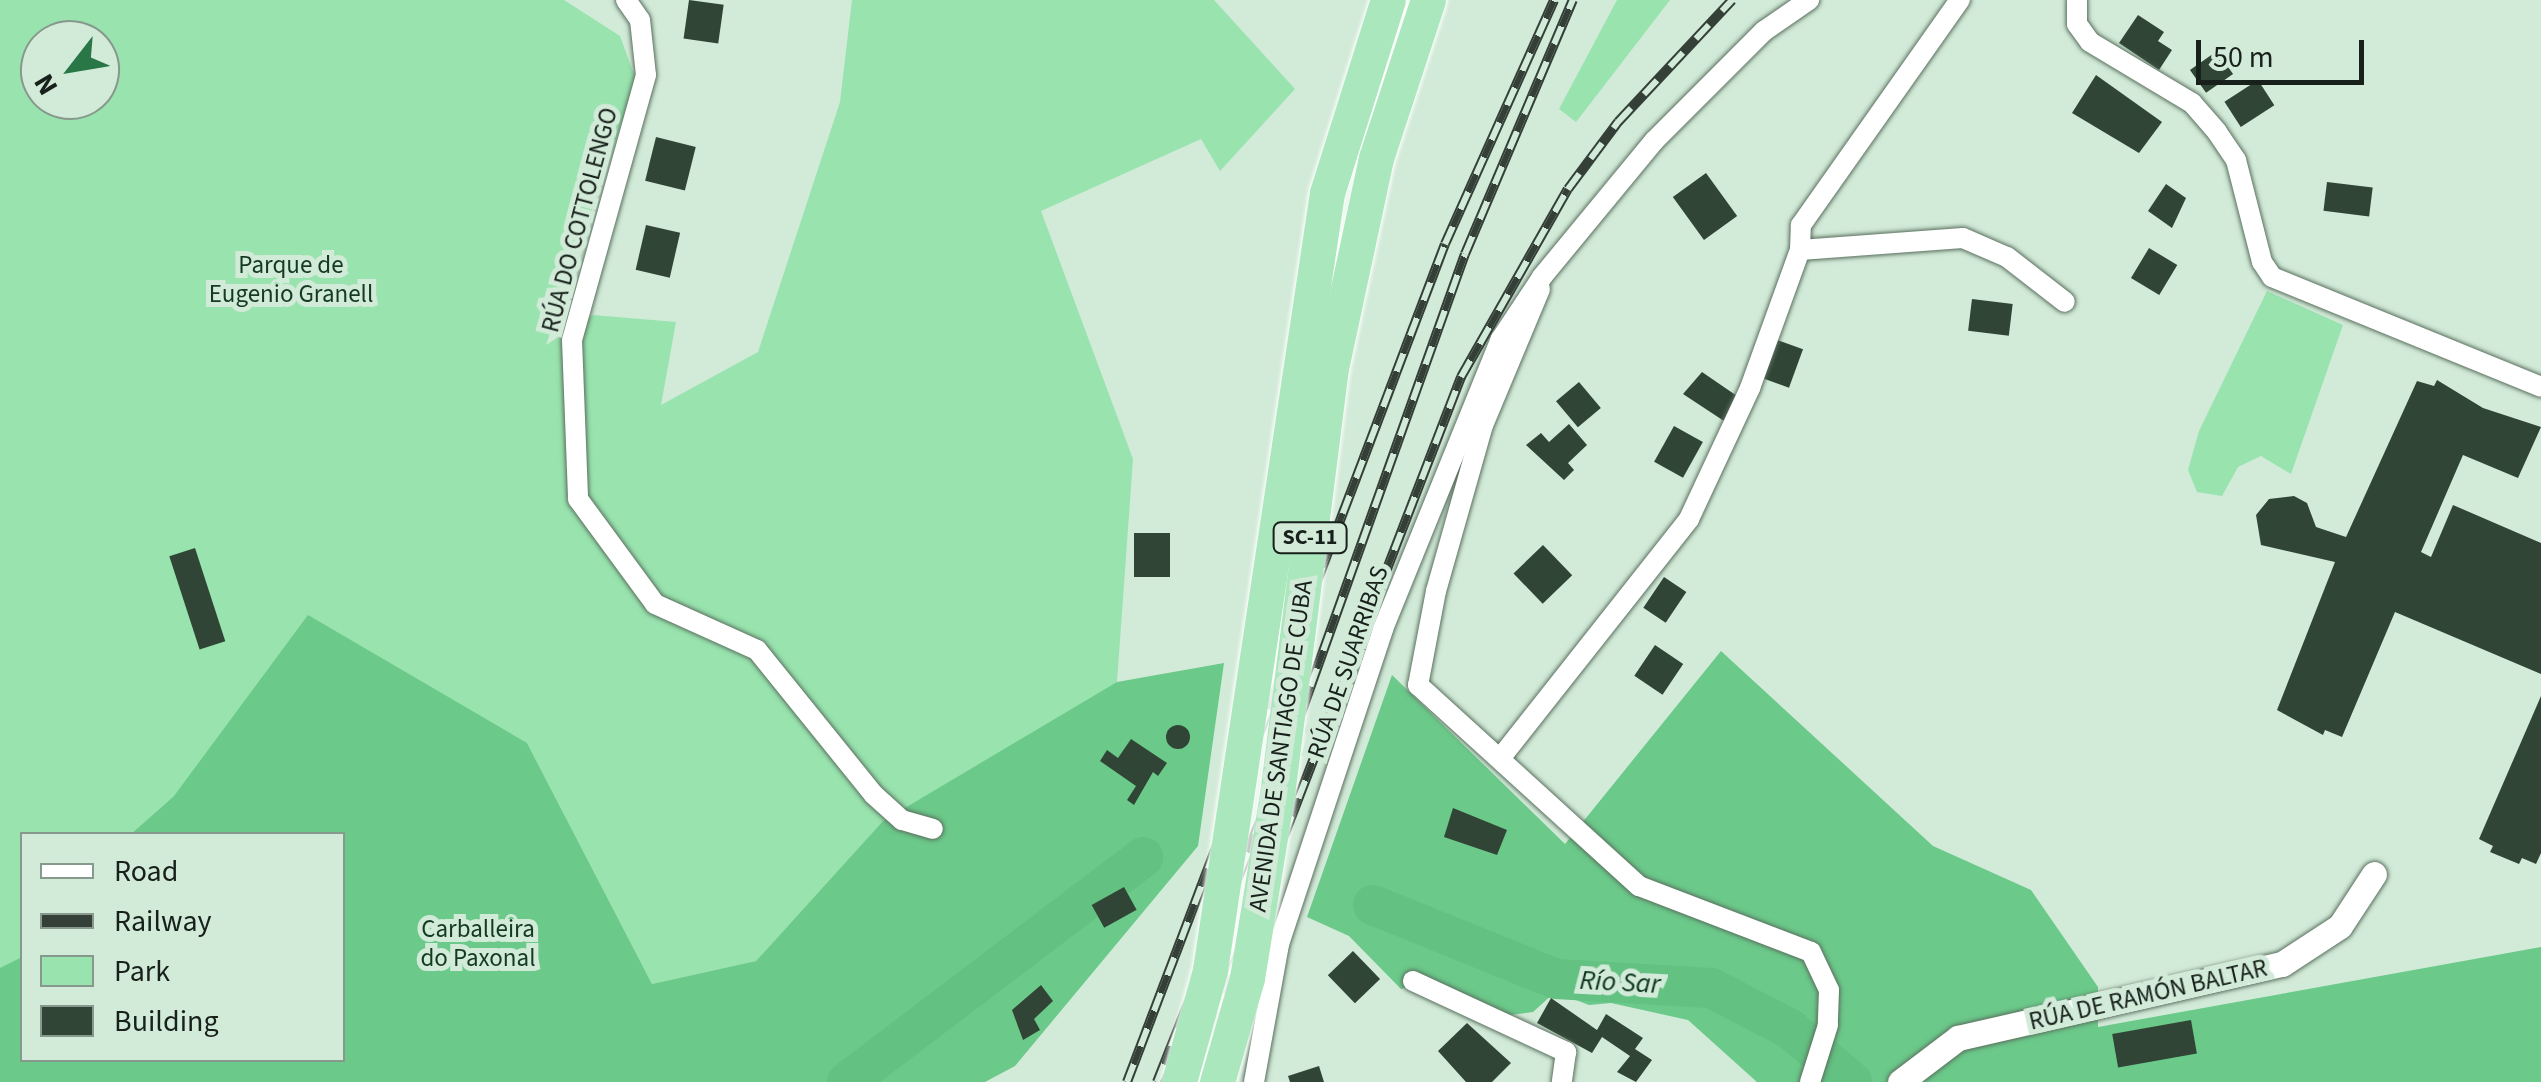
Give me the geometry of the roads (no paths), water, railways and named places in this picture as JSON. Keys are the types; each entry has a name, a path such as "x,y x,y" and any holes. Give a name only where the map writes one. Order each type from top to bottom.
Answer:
{"highway":[{"name":"AVENIDA DE SANTIAGO DE CUBA","path":"1180,1082 1210,970 1326,193 1388,0"},
{"name":"AVENIDA DE SANTIAGO DE CUBA","path":"1217,1082 1247,978 1277,795 1330,368 1376,158 1428,0"}],"street":[{"name":"RÚA DO COTTOLENGO","path":"626,0 642,29 646,75 572,340 578,499 655,604 757,650 873,794 902,820 934,829"},
{"name":"RÚA DE SUARRIBAS","path":"1254,1082 1279,944 1383,630 1493,357 1542,277 1654,142 1764,30 1809,0"},
{"path":"1502,756 1690,519 1750,388 1800,250 1801,226 1960,0"},
{"path":"2077,0 2076,24 2090,42 2192,103 2217,132 2236,160 2262,262 2272,276 2541,387"},
{"path":"1800,250 1963,238 2007,257 2065,302"},
{"name":"RÚA DE SUARRIBAS","path":"1542,277 1538,302 1483,425 1417,672 1425,697 1502,756 1639,886 1811,952 1829,990 1822,1048 1810,1082"},
{"name":"RÚA DE RAMÓN BALTAR","path":"1900,1082 1958,1038 2282,964 2340,926 2374,874"},
{"path":"1413,981 1566,1052 1562,1082"}],"waterway":[{"name":"Río Sar","path":"847,1082 1143,857"},
{"name":"Río Sar","path":"1373,905 1556,979 1711,988 1790,1029 1852,1082"}],"railway":[{"path":"1127,1082 1445,244 1554,0"},
{"path":"1157,1082 1285,758 1465,254 1573,0"},
{"path":"1189,1082 1461,377 1568,189 1618,122 1732,0"}],"park label":[{"name":"Parque de Eugenio Granell","path":"291,280"},
{"name":"Carballeira do Paxonal","path":"478,944"}]}
